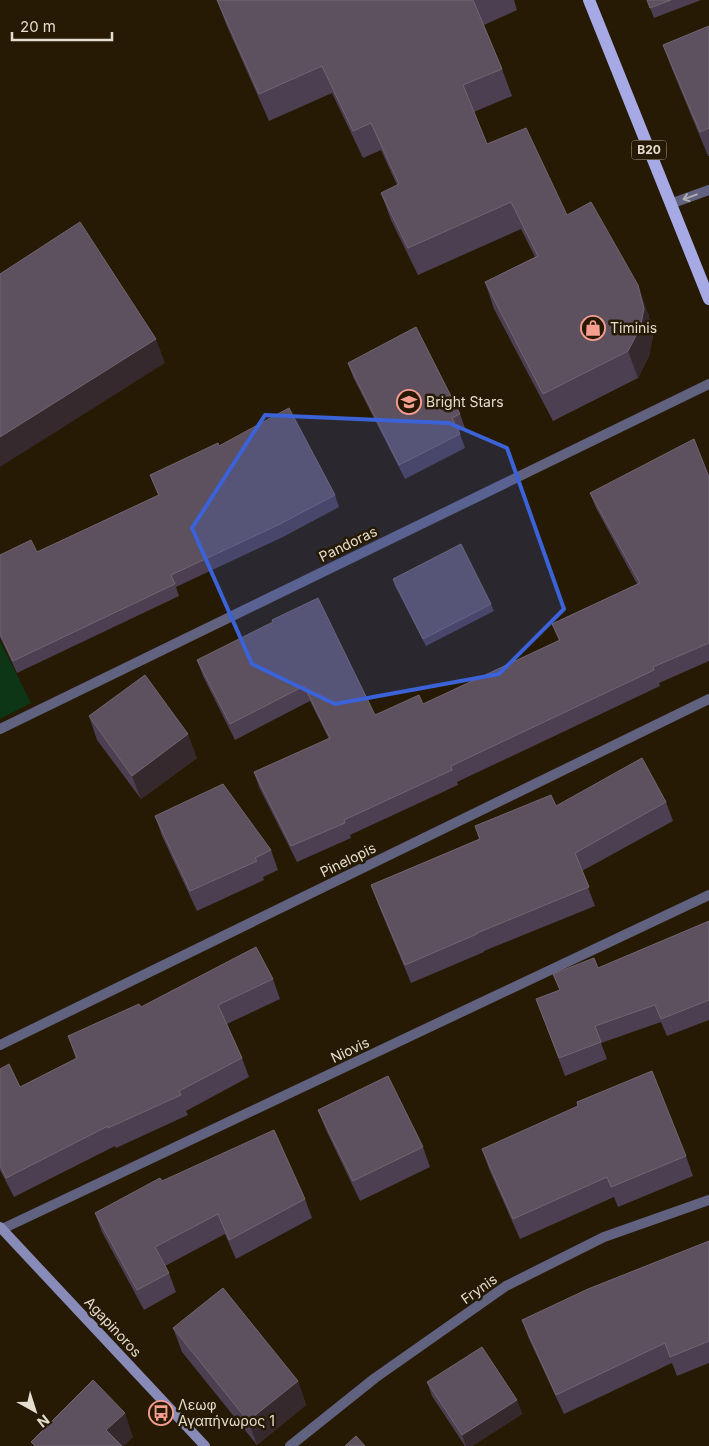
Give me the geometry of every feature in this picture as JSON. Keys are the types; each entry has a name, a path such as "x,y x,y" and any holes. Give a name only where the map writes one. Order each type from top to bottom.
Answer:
{"main road":[{"name":"B20","path":"589,0 709,299"},
{"name":"Agapinoros","path":"1,1228 205,1446"}],"street":[{"path":"670,204 709,190"},
{"name":"Pandoras","path":"0,729 709,384"},
{"name":"Pinelopis","path":"0,1045 709,699"},
{"name":"Niovis","path":"1,1228 709,895"},
{"name":"Frynis","path":"290,1446 375,1378 506,1286 604,1237 709,1200"}],"highlighted area":[{"path":"265,415 449,423 507,448 564,609 499,674 335,704 252,664 192,528"}],"green space":[{"path":"0,641 31,703 0,719"}],"building":[{"path":"217,0 473,0 502,69 463,85 487,144 526,128 567,215 591,202 638,285 644,309 640,328 628,351 543,394 485,282 538,256 511,202 408,248 381,193 399,184 371,123 353,131 322,66 259,94"},
{"path":"647,0 671,0 650,8"},
{"path":"709,26 709,128 700,132 663,45"},
{"path":"80,222 156,339 0,437 0,274"},
{"name":"Bright Stars","path":"416,327 460,414 452,418 460,434 399,465 348,363"},
{"path":"289,408 335,495 278,525 171,575 175,584 13,661 0,634 0,555 31,540 37,552 159,495 150,475 218,443 219,446"},
{"path":"694,439 709,477 709,643 653,667 654,670 451,766 452,770 344,820 345,823 291,846 254,772 330,738 304,686 230,724 197,660 318,598 375,715 419,695 423,704 560,640 552,624 640,583 590,493"},
{"path":"461,544 491,604 423,639 393,579"},
{"path":"145,675 188,734 132,776 89,716"},
{"path":"642,758 666,802 575,853 589,887 405,965 371,885 480,839 475,826 551,795 556,806"},
{"path":"223,784 271,850 255,858 257,861 190,891 155,816"},
{"path":"709,921 709,1000 661,1019 655,1005 595,1026 601,1042 559,1058 536,999 560,990 553,974 594,958 598,968"},
{"path":"256,947 273,979 218,1005 242,1058 179,1091 181,1095 108,1128 108,1126 6,1178 0,1165 0,1069 9,1064 20,1087 77,1058 68,1036 139,1004 141,1007"},
{"path":"652,1071 686,1156 611,1187 607,1177 513,1219 482,1149 578,1106 577,1102"},
{"path":"388,1076 423,1147 353,1181 318,1110"},
{"path":"274,1130 305,1199 229,1240 218,1214 155,1247 169,1273 137,1290 95,1213 160,1178 162,1181"},
{"path":"709,1241 709,1341 670,1357 665,1343 556,1395 522,1320 588,1289"},
{"path":"223,1288 298,1381 248,1421 173,1328"},
{"path":"482,1347 517,1400 462,1435 427,1382"},
{"path":"93,1380 125,1413 106,1430 122,1446 35,1446 31,1442"},
{"path":"356,1436 365,1446 345,1446"}],"place":[{"name":"Timinis","path":"593,328"},
{"name":"Bright Stars","path":"409,402"},
{"name":"Λεωφ Αγαπήνωρος 1","path":"161,1413"}]}
